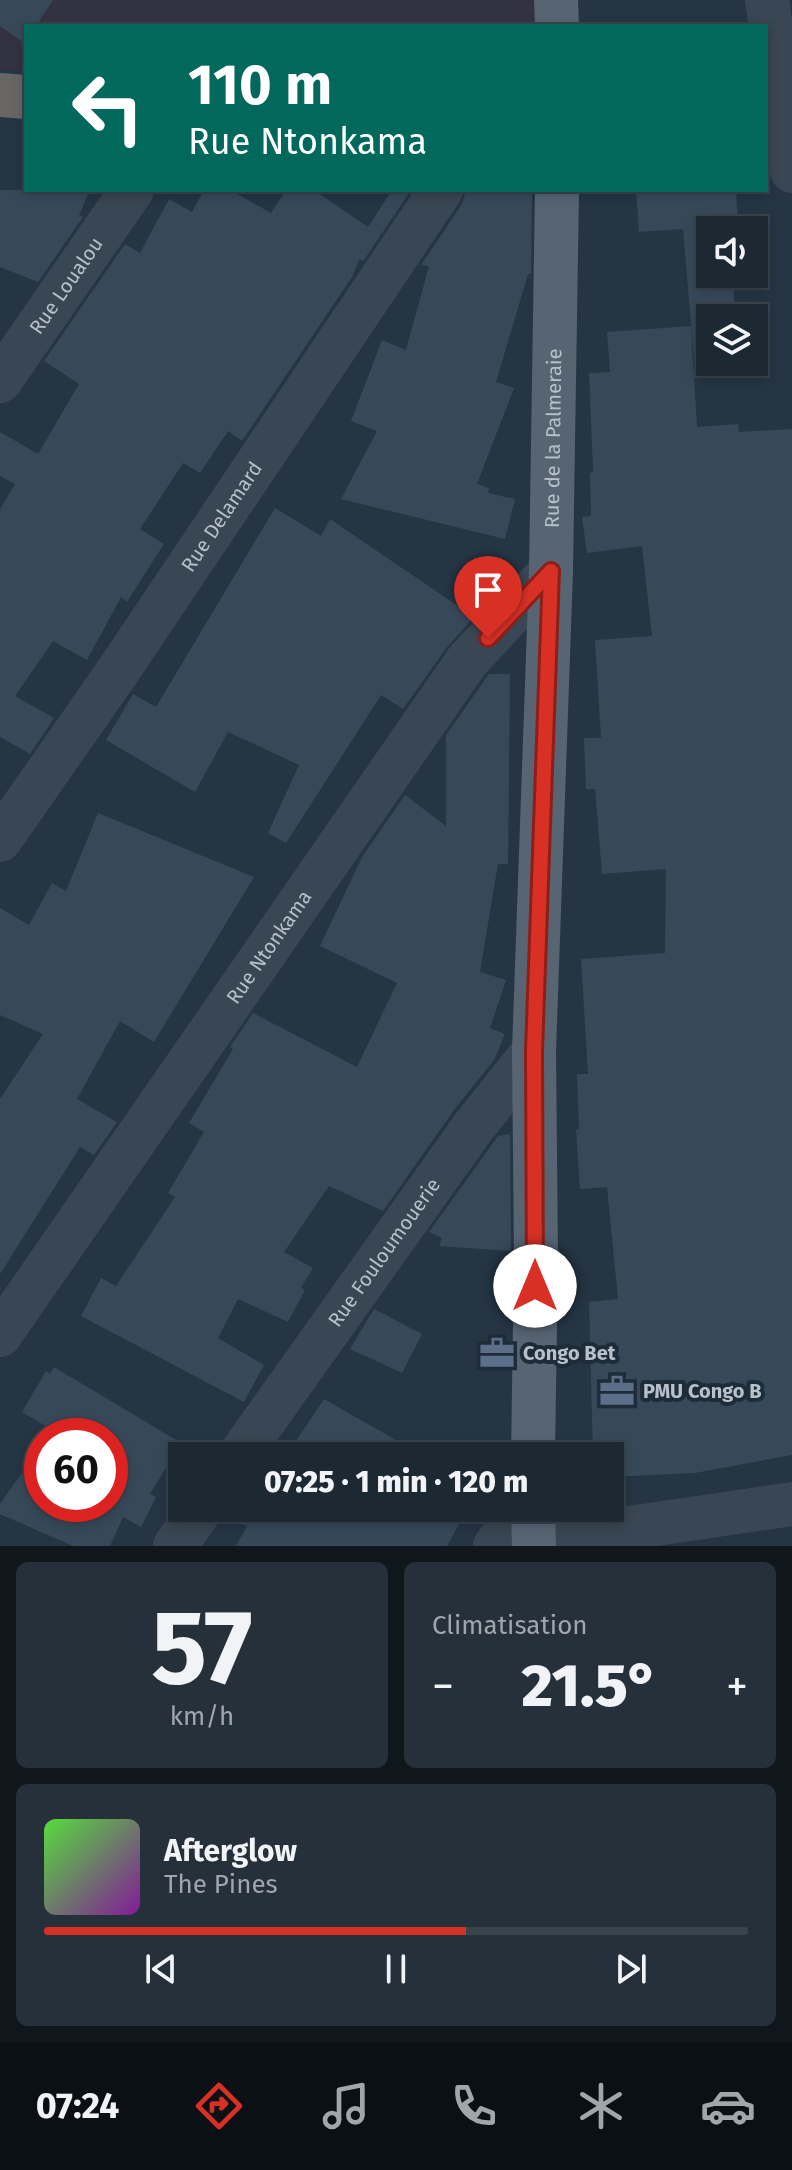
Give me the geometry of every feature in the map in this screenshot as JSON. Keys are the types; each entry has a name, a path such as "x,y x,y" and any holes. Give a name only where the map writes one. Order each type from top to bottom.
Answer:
{"highway":[{"path":"0,95 24,97"}],"main road":[{"path":"556,0 557,24"},
{"name":"Rue de la Palmeraie","path":"533,1442 536,1258 534,1051 551,571 557,192"}],"street":[{"path":"767,0 792,171"},
{"name":"Rue Loualou","path":"0,381 131,192"},
{"name":"Rue Delamard","path":"0,840 118,671 440,192"},
{"name":"Rue Ntonkama","path":"0,1335 467,661 551,571"},
{"name":"Rue Fouloumouerie","path":"249,1442 474,1126 534,1051"},
{"path":"524,1530 629,1537 792,1504"},
{"path":"175,1546 192,1522"}],"shaded area":[{"path":"0,0 547,0 547,24 24,24 24,71 0,69"}],"building":[{"path":"0,0 53,0 37,24 24,24 24,43 0,26"},
{"path":"0,190 89,192 79,215 83,217 38,282 0,267"},
{"path":"203,192 234,192 271,213 285,192 317,192 368,227 391,192 410,192 364,260 359,260 352,277 242,441 228,431 200,473 183,463 140,529 164,544 127,602 121,597 87,660 53,641 15,696 54,718 30,754 0,737 0,509 15,484 0,476 0,432 38,454 79,384 44,361 125,244 140,253 169,199 192,212"},
{"path":"465,192 532,192 531,274 528,274 496,382 514,388 477,484 489,488 488,493 515,499 505,539 341,499 377,431 351,421 382,340 406,350 429,266 421,265 462,204"},
{"path":"636,192 736,192 738,216 696,216 696,288 733,288 735,304 696,304 696,358 694,358 683,229 639,232"},
{"path":"691,326 697,427 738,424 739,432 792,429 792,1455 695,1473 624,1476 624,1442 593,1442 589,1302 618,1299 607,1187 580,1189 576,1130 579,1129 577,1074 588,1074 581,959 665,953 666,869 602,874 595,789 586,789 584,738 601,738 595,640 652,636 642,546 587,553 582,517 591,516 590,473 593,472 589,373 610,372 607,332"},
{"path":"275,508 321,536 330,519 474,617 447,647 403,709 381,695 286,843 268,833 299,765 228,732 195,792 106,740 133,694 156,707"},
{"path":"489,674 510,674 508,864 498,864 480,972 506,980 490,1028 505,1034 494,1060 454,1110 383,1211 329,1186 284,1252 313,1268 301,1288 305,1290 288,1322 238,1299 218,1338 264,1365 244,1402 81,1316 101,1278 116,1286 175,1197 168,1193 204,1132 189,1123 233,1049 230,1047 253,1013 357,1067 397,983 320,946 362,857 405,795 446,826 446,735"},
{"path":"98,813 254,877 154,1042 120,1021 77,1099 117,1122 94,1155 80,1147 0,1274 0,1099 43,1034 0,1015 0,908 29,925 52,883 66,891"},
{"path":"510,1134 511,1251 439,1246 442,1238 429,1232 498,1136"},
{"path":"374,1309 422,1334 402,1373 350,1349"},
{"path":"54,1367 179,1442 168,1442 168,1464 150,1494 156,1497 141,1527 128,1520 128,1418 32,1418 22,1412 46,1371 50,1374"},
{"path":"324,1399 399,1442 295,1442"},
{"path":"24,1470 24,1522 121,1522 110,1546 73,1546 0,1514 0,1504"},
{"path":"460,1522 447,1546 236,1546 247,1526 242,1524"}],"place":[{"name":"Congo Bet","path":"497,1353"},
{"name":"PMU Congo B","path":"617,1391"}],"route":[{"path":"488,638 551,571 534,1051 535,1286"}]}
